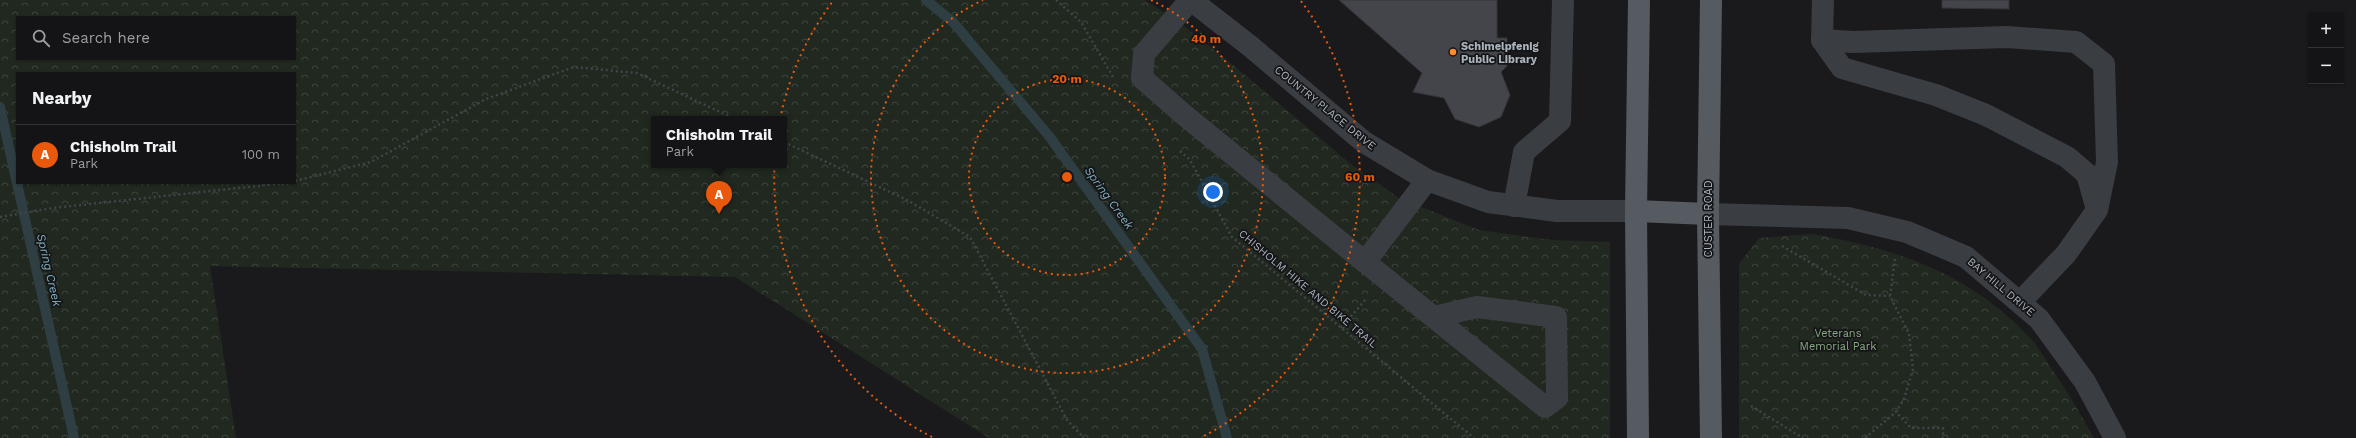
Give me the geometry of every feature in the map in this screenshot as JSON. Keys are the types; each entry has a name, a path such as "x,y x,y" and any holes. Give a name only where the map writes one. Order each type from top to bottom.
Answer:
{"main road":[{"path":"1638,0 1636,211 1638,438"},
{"name":"CUSTER ROAD","path":"1711,0 1708,214 1711,438"},
{"path":"1636,211 1708,214"}],"street":[{"name":"COUNTRY PLACE DRIVE","path":"1190,0 1250,46 1364,142 1427,180 1488,202 1514,206 1557,211 1636,211"},
{"path":"1190,0 1144,54 1142,78 1365,262 1545,407 1557,398 1556,317 1477,307 1434,317"},
{"path":"1514,206 1524,152 1560,121 1563,0"},
{"path":"1823,0 1822,40 1842,68 1936,94 1986,115 2067,158 2087,174 2097,210"},
{"path":"1822,40 1854,42 2007,36 2076,42 2104,64 2108,162 2097,210 2066,254 2020,302"},
{"path":"1365,262 1427,180"},
{"name":"BAY HILL DRIVE","path":"1708,214 1848,218 1907,232 1966,257 2039,319 2085,382 2115,438"}],"path":[{"path":"1056,0 1081,22 1115,82"},
{"path":"296,181 371,162 486,99 574,67 637,73 729,116"},
{"path":"787,143 907,200 970,237 1067,420 1084,438"},
{"name":"CHISHOLM HIKE AND BIKE TRAIL","path":"1178,149 1190,160 1232,237 1474,438"},
{"path":"0,217 52,208 276,184"},
{"path":"1782,246 1866,295 1890,296"},
{"path":"1865,438 1896,412 1904,399 1913,369 1909,334 1890,296 1895,259"},
{"path":"1342,328 1384,277"},
{"path":"1751,406 1803,438"},
{"path":"1896,412 1911,428 1944,428 1944,438"}],"green space":[{"path":"0,0 1145,0 1179,22 1238,69 1352,165 1399,198 1479,230 1552,240 1610,242 1610,438 989,438 735,277 210,266 236,438 0,438"},
{"name":"Veterans Memorial Park","path":"1812,234 1844,240 1904,257 1959,281 1984,298 2009,317 2035,343 2067,392 2094,438 1739,438 1739,264 1759,238"}],"building":[{"name":"Schimelpfenig Public Library","path":"1339,0 1497,0 1497,38 1507,38 1507,66 1501,72 1510,95 1501,117 1479,127 1455,119 1444,98 1413,92 1422,73"},
{"path":"1942,0 2009,0 2009,9 1942,8"}],"waterway":[{"name":"Spring Creek","path":"926,0 953,22 1049,136 1202,349 1227,438"},
{"name":"Spring Creek","path":"0,107 16,179"},
{"name":"Spring Creek","path":"17,184 74,438"}],"place":[{"name":"Schimelpfenig Public Library","path":"1453,52"},
{"name":"Chisholm Trail","path":"719,214"}]}
